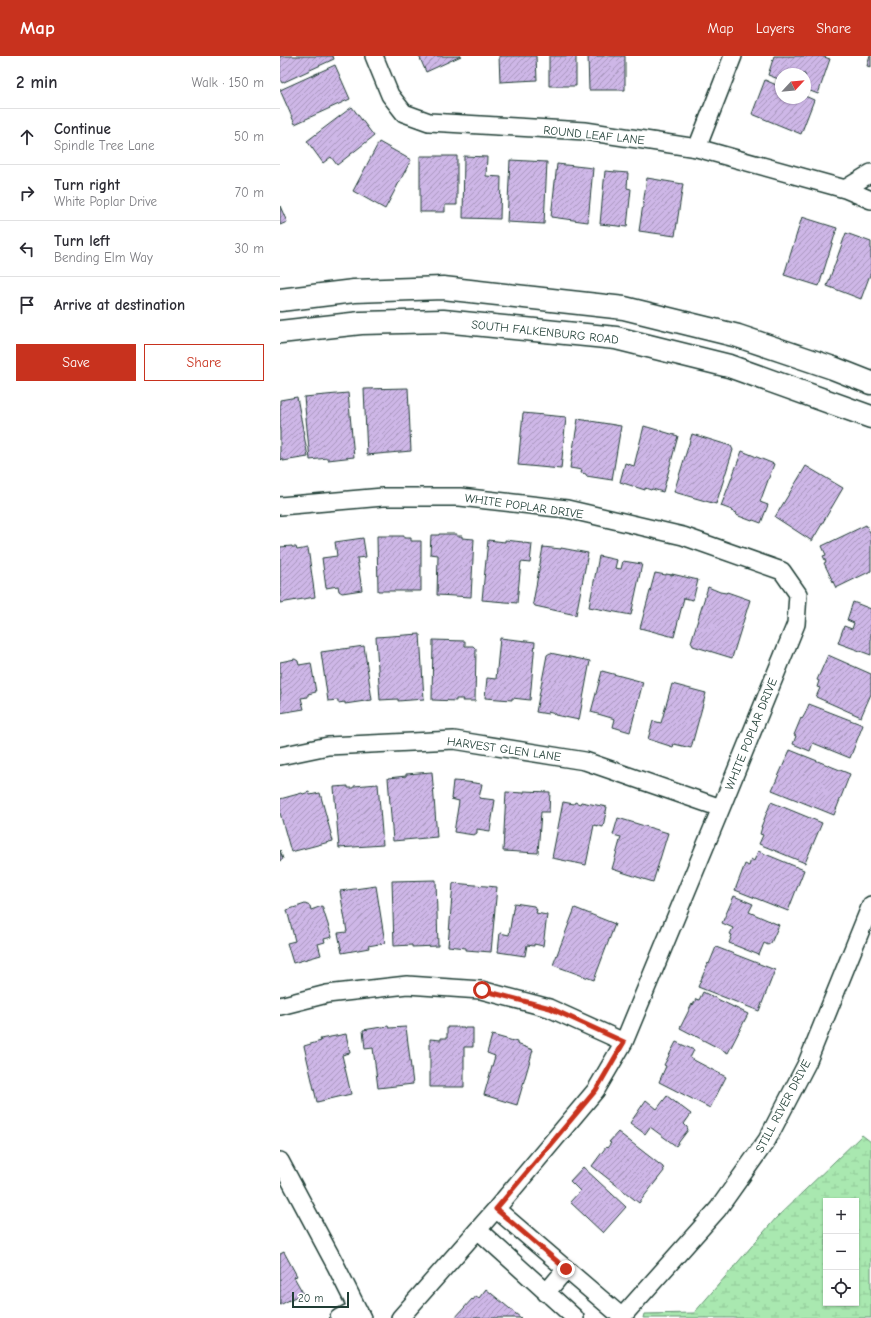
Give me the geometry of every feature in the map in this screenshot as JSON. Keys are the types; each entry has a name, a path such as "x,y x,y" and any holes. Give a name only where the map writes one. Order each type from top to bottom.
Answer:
{"street":[{"name":"ROUND LEAF LANE","path":"374,56 390,95 404,113 429,122 585,132 698,148 845,189 871,200"},
{"path":"698,148 733,56"},
{"path":"845,189 871,173"},
{"path":"280,300 354,291 443,288 624,308 738,336 833,368 871,383"},
{"name":"SOUTH FALKENBURG ROAD","path":"280,332 361,323 443,321 616,338 728,366 871,417"},
{"name":"WHITE POPLAR DRIVE","path":"280,506 383,497 460,497 567,509 683,536 782,571 798,594 796,624 624,1042 596,1090 478,1230 400,1318"},
{"name":"HARVEST GLEN LANE","path":"280,756 328,746 454,740 584,761 721,808"},
{"name":"STILL RIVER DRIVE","path":"622,1318 718,1209 768,1140 807,1063 871,905"},
{"path":"280,1006 327,994 407,985 482,990 550,1008 624,1042"},
{"path":"280,1161 336,1266 359,1313 339,1318"},
{"path":"496,1209 622,1318"},
{"path":"478,1230 575,1318"},
{"path":"546,1293 566,1269"}],"green space":[{"path":"862,1135 871,1142 871,1318 643,1318 644,1314 694,1313 776,1218"}],"building":[{"path":"280,56 333,56 334,59 282,83 280,79"},
{"path":"419,56 461,56 426,72"},
{"path":"499,56 536,56 537,80 500,82"},
{"path":"549,56 576,56 576,86 549,86"},
{"path":"588,56 625,56 625,90 589,90"},
{"path":"774,56 821,56 830,59 818,94 811,91 811,68 775,68 775,78 768,75"},
{"path":"871,56 871,67 867,66"},
{"path":"335,65 350,99 295,124 280,90"},
{"path":"765,80 775,84 775,104 811,104 811,99 814,100 801,134 752,114"},
{"path":"352,107 374,136 337,165 331,157 323,163 307,141"},
{"path":"379,142 411,160 385,209 353,191"},
{"path":"420,156 457,156 457,205 445,205 445,212 420,212"},
{"path":"464,156 487,157 486,176 501,177 500,219 463,218"},
{"path":"510,160 547,162 544,224 507,222"},
{"path":"557,164 593,168 588,222 551,217"},
{"path":"605,171 628,173 627,188 631,189 627,227 600,224"},
{"path":"647,178 683,184 675,236 639,231"},
{"path":"280,206 287,222 280,225"},
{"path":"802,217 837,228 819,286 784,275"},
{"path":"846,233 871,242 871,272 861,299 827,286"},
{"path":"408,388 411,451 367,455 364,389"},
{"path":"348,393 354,457 328,460 328,458 310,460 304,397"},
{"path":"297,397 308,457 283,461 283,459 280,460 280,400"},
{"path":"523,413 566,417 561,469 518,465"},
{"path":"578,419 621,426 612,480 586,476 586,474 581,473 582,470 570,468"},
{"path":"644,426 678,436 663,492 645,488 645,490 620,482 625,463 634,466"},
{"path":"692,434 731,446 733,450 716,504 674,492"},
{"path":"742,451 774,464 760,502 768,505 761,523 736,515 737,513 731,511 732,510 721,506"},
{"path":"806,466 843,488 812,541 775,517"},
{"path":"866,525 871,534 871,571 836,588 824,563 826,562 823,556 826,555 822,546"},
{"path":"457,534 456,536 462,536 462,538 474,539 471,597 437,595 438,555 430,554 431,535"},
{"path":"377,536 404,536 404,538 411,538 411,541 421,541 421,591 378,591"},
{"path":"363,538 366,557 357,558 362,590 342,593 339,591 338,586 326,588 322,558 337,556 335,542"},
{"path":"488,540 505,542 505,540 532,544 530,563 521,562 517,603 482,600"},
{"path":"280,547 296,547 297,550 308,548 315,597 280,603"},
{"path":"543,547 561,548 588,553 576,615 535,606 533,603"},
{"path":"599,556 617,560 615,568 621,569 623,561 642,564 631,615 589,607"},
{"path":"655,573 666,575 672,574 698,580 693,600 684,598 674,637 640,628"},
{"path":"708,587 720,592 727,592 750,600 732,658 693,646 691,642"},
{"path":"853,602 871,609 871,655 838,643 844,626 852,629 854,623 847,620"},
{"path":"420,634 424,699 398,701 398,699 380,700 376,637"},
{"path":"500,638 535,642 530,700 485,698 487,678 496,679"},
{"path":"433,640 465,641 465,646 473,646 476,649 475,701 462,701 463,699 456,699 456,701 432,700"},
{"path":"364,646 372,700 345,704 345,702 338,703 338,700 328,701 321,652"},
{"path":"550,653 590,661 579,720 548,712 548,714 536,712 547,655"},
{"path":"828,655 871,674 871,694 861,717 816,697 820,688 817,687 819,681 817,680"},
{"path":"295,659 298,661 299,665 311,663 316,692 308,694 308,697 301,698 304,709 280,713 280,662"},
{"path":"602,671 643,682 630,732 613,727 615,719 591,712"},
{"path":"672,684 706,693 691,748 674,744 673,747 648,739 653,721 661,723"},
{"path":"809,704 863,725 850,758 813,743 810,751 793,744 796,736 794,735"},
{"path":"790,750 850,774 834,815 772,790"},
{"path":"432,772 437,837 393,841 388,778 406,776 406,774"},
{"path":"453,781 482,784 479,798 495,800 490,831 477,829 477,833 474,835 454,832 459,801 451,799"},
{"path":"378,784 383,845 339,848 334,787 348,786 348,788 354,788 354,786"},
{"path":"524,791 550,792 549,812 541,812 538,853 503,851 506,792 524,793"},
{"path":"309,792 310,795 320,793 333,841 291,852 280,813 280,799"},
{"path":"563,802 574,804 575,802 580,804 581,802 607,807 603,827 594,825 586,865 552,858"},
{"path":"771,802 822,823 805,863 759,844 763,835 760,834 761,827"},
{"path":"618,818 668,833 653,882 612,869 621,837 613,835"},
{"path":"280,850 283,859 280,861"},
{"path":"758,851 804,870 788,911 735,890 745,864 749,866 751,859 754,861"},
{"path":"436,880 438,946 394,946 392,881"},
{"path":"453,883 497,887 491,952 466,950 466,948 448,946"},
{"path":"376,886 385,943 368,946 369,948 342,953 338,933 347,932 340,891"},
{"path":"734,896 753,904 749,912 779,925 771,943 768,945 764,943 759,955 729,943 732,935 730,934 733,928 722,923"},
{"path":"514,903 534,906 537,910 536,913 547,915 543,946 534,944 534,946 527,945 525,956 498,952 500,933 509,935"},
{"path":"305,904 310,906 311,910 322,906 332,937 324,939 325,942 318,944 321,955 293,963 287,943 295,941 287,910"},
{"path":"575,908 615,924 594,980 553,965"},
{"path":"716,947 775,970 759,1011 698,987"},
{"path":"703,992 748,1014 728,1053 680,1028 692,1004 693,1005 696,999 699,1000"},
{"path":"388,1026 389,1028 406,1027 413,1084 378,1088 373,1048 365,1049 363,1030"},
{"path":"447,1027 473,1028 473,1047 464,1047 464,1087 430,1087 430,1039 441,1040 441,1038 447,1038"},
{"path":"346,1034 350,1053 342,1055 351,1094 317,1102 304,1046 321,1041 320,1039"},
{"path":"492,1035 517,1042 517,1044 533,1050 517,1105 484,1095 495,1056 487,1053"},
{"path":"676,1042 694,1050 690,1058 726,1077 710,1108 659,1082 666,1066 664,1065"},
{"path":"667,1096 691,1114 684,1124 688,1130 676,1146 650,1127 645,1134 630,1123 646,1100 657,1109"},
{"path":"618,1132 663,1167 664,1171 639,1203 592,1166"},
{"path":"583,1167 626,1207 603,1233 570,1202 580,1191 570,1181"},
{"path":"284,1252 297,1276 294,1277 303,1293 280,1305 280,1254"},
{"path":"486,1289 521,1318 455,1318 472,1299 473,1300 476,1296 479,1298"}],"route":[{"path":"482,990 550,1008 624,1042 596,1090 496,1209 566,1269"}]}
